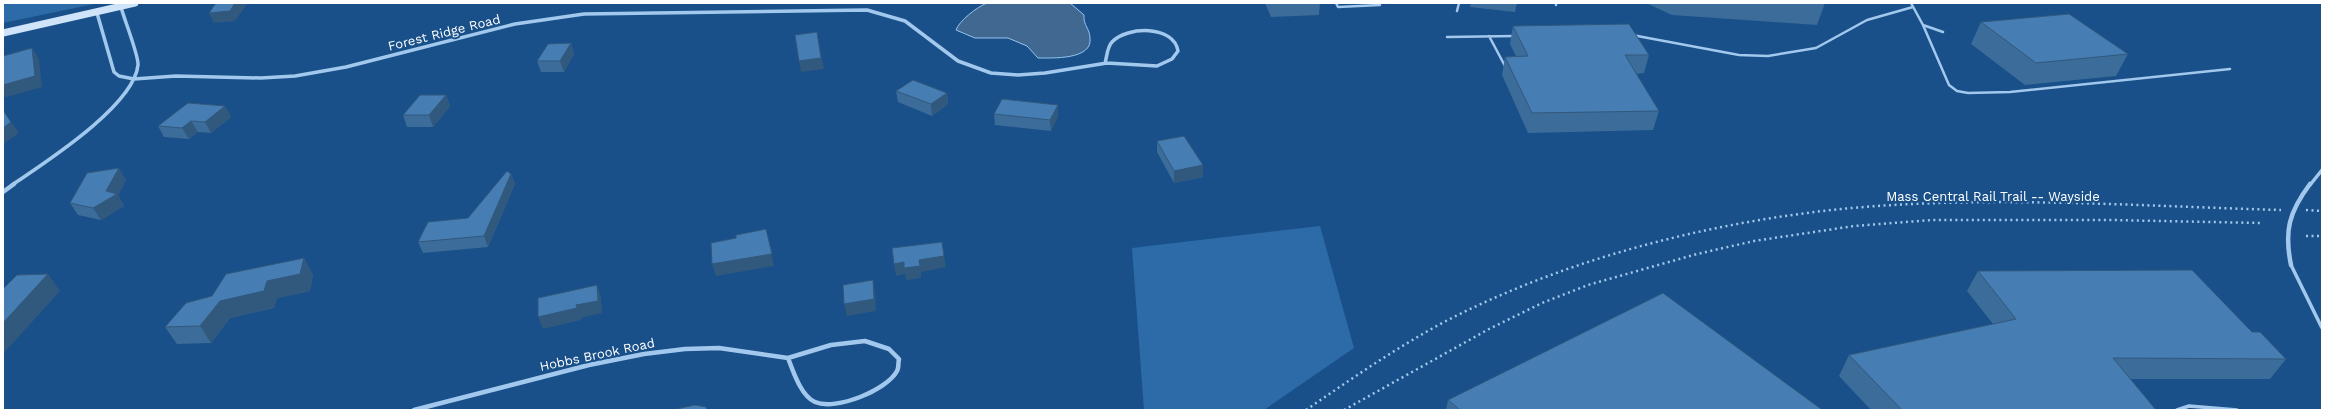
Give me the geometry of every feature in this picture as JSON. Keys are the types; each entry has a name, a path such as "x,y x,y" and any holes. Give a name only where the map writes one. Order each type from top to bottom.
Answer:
{"main road":[{"path":"3,33 97,13 135,3"}],"street":[{"path":"3,192 103,117 120,100 132,80 138,65 121,7"},
{"name":"Forest Ridge Road","path":"132,80 175,76 267,79 312,74 521,22 595,13 867,10 896,17 910,24 953,57 979,70 1031,73 1077,69 1106,63 1138,66 1161,64 1173,58 1178,50 1178,46 1173,38 1162,33 1148,30 1134,31 1121,35 1112,42 1106,63"},
{"path":"97,13 114,72 120,77 132,80"},
{"path":"2291,265 2286,236 2293,210 2322,170"},
{"name":"Hobbs Brook Road","path":"414,410 589,365 644,354 720,348 788,358 848,342 864,341 879,344 890,350 898,359 899,371 896,382"},
{"path":"788,358 807,396 816,404 829,408 844,409"}],"lane":[{"path":"1336,3 1338,7 1380,4 1379,3"},
{"path":"1457,11 1459,3"},
{"path":"1911,3 1924,25 1949,85 1957,91 1968,93 2036,90 2230,69"},
{"path":"1629,35 1733,54 1768,56 1816,48 1867,20 1913,7"},
{"path":"1924,25 1943,32"},
{"path":"1489,36 1507,69"},
{"path":"1447,37 1521,36"},
{"path":"2291,265 2322,328"},
{"path":"2177,410 2189,406 2237,410"}],"path":[{"name":"Mass Central Rail Trail -- Wayside","path":"1306,410 1345,382 1401,347 1494,299 1562,271 1626,250 1724,226 1805,213 1922,204 2067,204 2293,210"},
{"path":"1344,410 1496,325 1542,302 1588,285 1697,254 1754,241 1854,226 1932,220 2124,220 2261,223"},
{"path":"2306,236 2322,236"}],"shaded area":[{"path":"3,3 99,3 3,23"},
{"path":"987,3 1070,3 1084,15 1090,35 1089,45 1079,54 1052,58 1038,58 1027,46 1008,38 975,38 956,30 969,15"},
{"path":"1320,226 1354,348 1264,410 1144,410 1132,248"}],"building":[{"path":"216,3 235,3 230,11 209,13"},
{"path":"2069,14 2128,54 2036,63 1981,22"},
{"path":"1629,24 1649,55 1625,55 1659,111 1532,113 1505,57 1528,56 1513,26"},
{"path":"817,32 821,58 799,61 795,35"},
{"path":"571,43 560,61 537,61 548,44"},
{"path":"32,48 35,76 3,85 3,56"},
{"path":"913,80 947,93 931,104 896,91"},
{"path":"420,95 446,95 429,115 403,115"},
{"path":"1002,99 1058,105 1050,120 994,114"},
{"path":"188,103 225,106 205,122 191,121 182,128 158,126"},
{"path":"3,110 11,122 3,128"},
{"path":"1184,136 1203,165 1174,171 1157,141"},
{"path":"119,168 106,191 117,194 93,208 70,203 87,173"},
{"path":"507,171 511,174 484,236 418,242 428,222 468,218"},
{"path":"766,229 772,254 712,264 711,243 736,238 736,235"},
{"path":"942,242 944,256 919,260 920,266 904,268 904,262 894,264 892,248"},
{"path":"304,258 300,274 267,281 264,291 220,301 200,326 165,327 186,303 212,296 226,274"},
{"path":"2192,270 2252,332 2260,332 2286,359 2113,358 2156,410 1902,410 1849,355 2016,319 1978,271"},
{"path":"48,274 3,323 3,289 17,275"},
{"path":"873,280 874,299 844,304 843,285"},
{"path":"597,285 598,301 576,305 577,308 538,317 538,298"},
{"path":"1663,293 1821,409 1460,410 1448,400"},
{"path":"695,405 706,407 707,410 672,410"}]}
